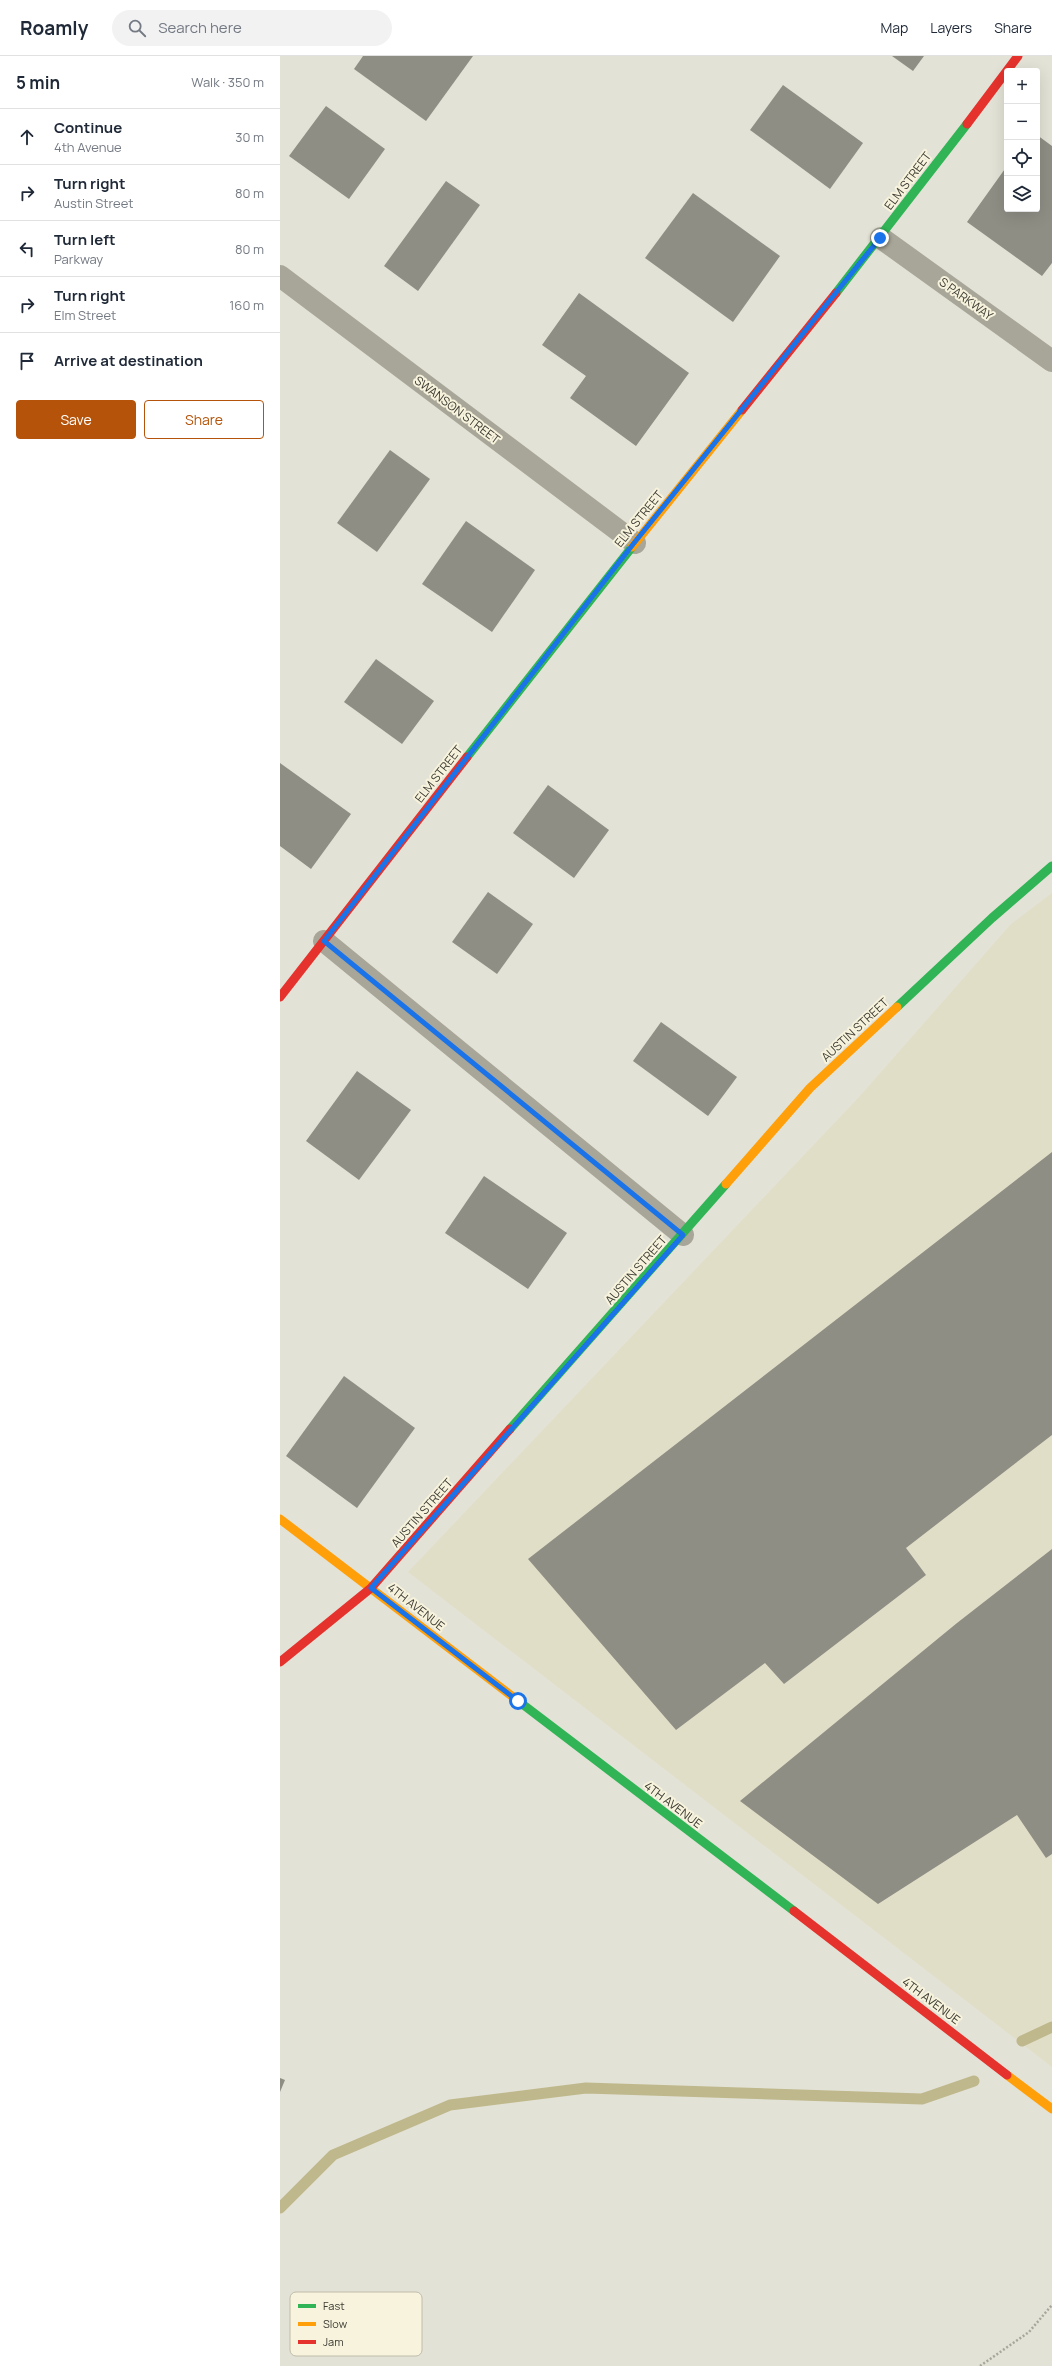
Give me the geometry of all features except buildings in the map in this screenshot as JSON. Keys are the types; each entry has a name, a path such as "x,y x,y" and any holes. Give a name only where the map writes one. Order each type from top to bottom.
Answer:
{"street":[{"name":"ELM STREET","path":"280,997 634,543 880,238 1018,56"},
{"name":"S PARKWAY","path":"880,238 1052,361"},
{"name":"SWANSON STREET","path":"280,276 634,543"},
{"name":"AUSTIN STREET","path":"280,1662 371,1588 683,1235 810,1088 992,918 1052,866"},
{"path":"324,941 683,1235"},
{"name":"4TH AVENUE","path":"280,1519 1052,2109"}],"path":[{"path":"980,2366 1029,2332 1052,2305"}],"shaded area":[{"path":"1052,893 1052,2067 408,1572 859,1097 1011,924"}],"waterway":[{"path":"1022,2041 1052,2027"},
{"path":"280,2208 333,2155 450,2105 586,2088 922,2099 974,2081"}],"traffic: fast":[{"path":"836,293 967,124"},
{"path":"467,757 632,547"},
{"path":"897,1007 992,918 1052,866"},
{"path":"510,1429 726,1184"},
{"path":"517,1700 794,1911"}],"traffic: slow":[{"path":"632,547 742,410"},
{"path":"726,1184 810,1088 897,1007"},
{"path":"280,1519 517,1700"},
{"path":"1007,2075 1052,2109"}],"traffic: jam":[{"path":"967,124 1018,56"},
{"path":"742,410 836,293"},
{"path":"280,997 467,757"},
{"path":"280,1662 371,1588 510,1429"},
{"path":"794,1911 1007,2075"}],"route":[{"path":"518,1701 371,1588 683,1235 324,941 634,543 880,238"}]}
